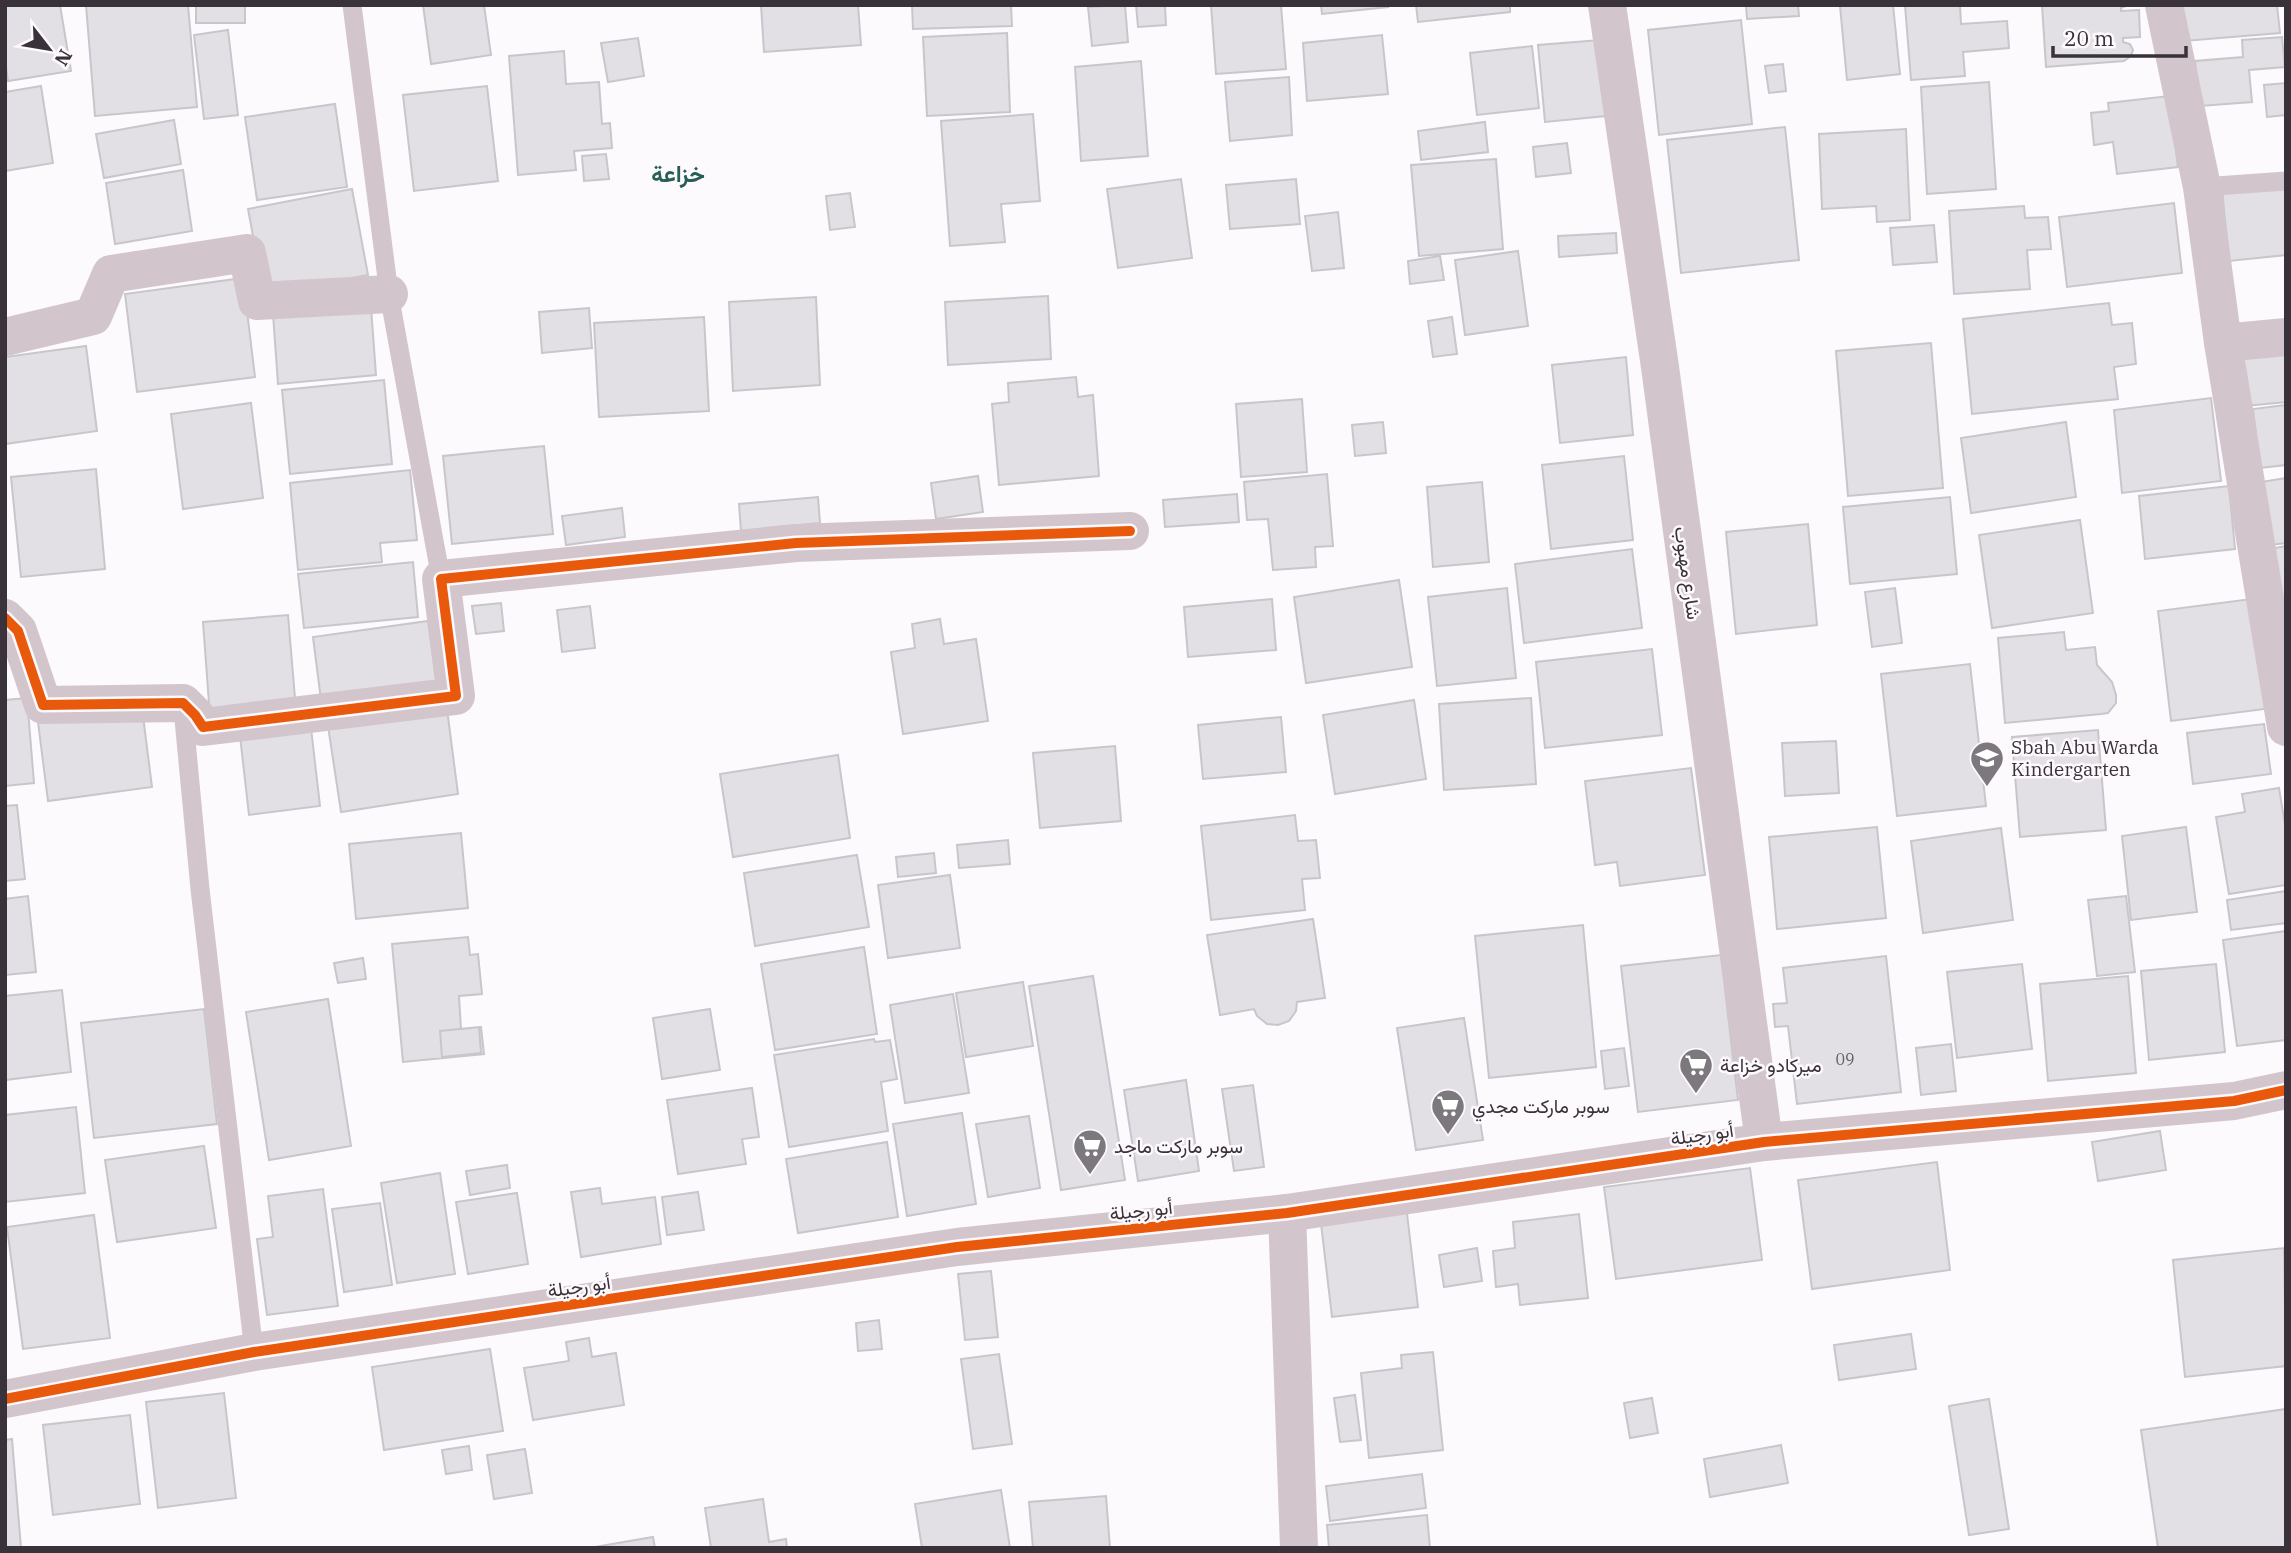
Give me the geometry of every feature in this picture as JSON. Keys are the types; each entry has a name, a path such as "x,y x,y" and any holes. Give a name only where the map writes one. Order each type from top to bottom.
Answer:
{"street":[{"name":"شارع مهبوب","path":"1607,5 1662,381 1764,1142"},
{"path":"2164,5 2202,187 2223,343 2286,727"},
{"path":"5,337 93,316 111,275 247,253 257,301 389,294"},
{"path":"2223,343 2286,337"},
{"path":"5,618 18,631 43,705 183,703 203,727 456,696 441,579 796,542 1130,531"},
{"name":"أبو رجيلة","path":"5,1399 254,1352 957,1247 1287,1213 1764,1142 2234,1101 2286,1090"},
{"path":"1287,1213 1299,1548"}],"lane":[{"path":"352,5 389,294 441,579"},
{"path":"2202,187 2286,181"},
{"path":"183,703 200,889 254,1352"}],"building":[{"path":"5,5 60,5 71,71 8,81 5,61"},
{"path":"86,5 188,5 197,107 95,116"},
{"path":"196,5 245,5 245,23 196,23"},
{"path":"423,5 484,5 491,55 431,64"},
{"path":"761,5 858,5 861,45 764,52"},
{"path":"912,5 1011,5 1012,26 913,29"},
{"path":"1125,5 1128,42 1092,46 1088,7"},
{"path":"1136,5 1165,5 1166,25 1138,27"},
{"path":"1211,5 1281,5 1286,69 1216,74"},
{"path":"1321,5 1388,5 1388,7 1322,14"},
{"path":"1416,5 1510,5 1510,12 1418,22"},
{"path":"1746,5 1798,5 1799,16 1747,19"},
{"path":"1893,5 1900,74 1847,80 1840,6"},
{"path":"1905,5 1960,5 1961,24 2007,21 2009,48 1963,52 1965,76 1911,80"},
{"path":"2042,5 2128,5 2121,8 2121,11 2139,10 2140,37 2123,38 2123,42 2130,44 2133,50 2131,56 2124,61 2046,67"},
{"path":"2181,5 2277,5 2280,33 2184,41"},
{"path":"1741,20 1752,124 1659,135 1648,30"},
{"path":"228,30 238,115 204,119 194,35"},
{"path":"1007,33 1010,112 927,116 923,37"},
{"path":"1382,35 1388,94 1307,101 1303,43"},
{"path":"2282,37 2285,67 2249,70 2252,102 2200,106 2195,61 2243,57 2242,40"},
{"path":"638,38 644,76 608,82 601,43"},
{"path":"1600,40 1606,116 1545,122 1538,45"},
{"path":"1532,46 1539,108 1477,115 1470,53"},
{"path":"564,51 566,84 599,82 602,124 610,123 612,148 574,151 576,170 518,175 509,56"},
{"path":"1141,61 1148,156 1081,161 1075,67"},
{"path":"1783,64 1786,91 1769,93 1765,66"},
{"path":"1289,77 1292,135 1230,141 1225,82"},
{"path":"1989,82 1996,189 1927,194 1921,87"},
{"path":"2286,83 2286,115 2267,117 2264,85"},
{"path":"41,86 53,163 5,171 5,92"},
{"path":"487,86 498,181 414,191 403,95"},
{"path":"2169,96 2178,167 2117,174 2113,142 2094,145 2091,113 2109,111 2108,103"},
{"path":"335,104 347,187 257,200 245,117"},
{"path":"1033,114 1040,201 1001,204 1005,242 950,246 941,121"},
{"path":"174,120 181,164 104,178 96,134"},
{"path":"1485,122 1488,152 1421,160 1418,131"},
{"path":"1785,127 1799,260 1681,273 1667,140"},
{"path":"1906,129 1910,220 1877,222 1876,206 1822,209 1819,134"},
{"path":"1567,143 1571,173 1536,177 1533,147"},
{"path":"606,154 609,179 584,181 582,156"},
{"path":"1496,159 1503,249 1419,256 1411,165"},
{"path":"183,170 192,231 115,244 106,183"},
{"path":"1181,179 1192,258 1118,268 1107,189"},
{"path":"1296,179 1300,224 1230,229 1226,185"},
{"path":"2286,182 2286,255 2229,261 2222,189"},
{"path":"352,189 368,275 264,295 248,209"},
{"path":"850,193 855,227 830,230 826,196"},
{"path":"2174,203 2182,273 2067,287 2059,217"},
{"path":"2024,206 2025,218 2048,217 2051,249 2027,250 2030,289 1954,294 1949,211"},
{"path":"1338,212 1344,268 1312,271 1305,216"},
{"path":"1934,225 1937,262 1893,265 1890,228"},
{"path":"1616,233 1617,253 1559,257 1558,236"},
{"path":"1518,251 1528,326 1465,335 1455,260"},
{"path":"1440,256 1444,280 1410,284 1408,261"},
{"path":"243,278 255,377 137,392 125,294"},
{"path":"1048,296 1051,359 948,365 945,302"},
{"path":"816,297 820,385 733,391 729,302"},
{"path":"2109,303 2112,325 2132,323 2136,364 2114,367 2118,399 1972,414 1963,319"},
{"path":"371,307 376,375 278,384 273,314"},
{"path":"589,308 592,348 542,353 539,312"},
{"path":"704,317 709,411 599,417 594,323"},
{"path":"1452,317 1457,354 1433,357 1428,321"},
{"path":"1931,343 1943,488 1848,496 1836,351"},
{"path":"86,346 97,431 5,444 5,357"},
{"path":"2286,346 2286,402 2246,406 2240,351"},
{"path":"1626,357 1633,435 1560,443 1552,365"},
{"path":"1076,377 1078,397 1093,395 1099,476 999,485 992,404 1009,402 1008,383"},
{"path":"384,380 392,464 290,474 282,390"},
{"path":"2211,398 2221,481 2122,493 2114,410"},
{"path":"1302,399 1307,472 1241,477 1236,404"},
{"path":"251,403 263,498 183,509 171,414"},
{"path":"2286,405 2286,465 2260,468 2253,409"},
{"path":"1383,422 1386,453 1355,456 1352,425"},
{"path":"2066,422 2076,497 1971,513 1961,438"},
{"path":"544,446 553,534 452,544 443,456"},
{"path":"1624,456 1633,540 1551,549 1542,465"},
{"path":"96,469 105,569 21,577 11,477"},
{"path":"410,470 417,540 380,543 382,562 298,570 290,483"},
{"path":"1327,474 1333,546 1315,547 1316,567 1273,570 1268,519 1247,520 1244,482"},
{"path":"978,476 983,512 936,519 931,483"},
{"path":"2286,478 2286,543 2270,545 2261,482"},
{"path":"1482,482 1489,562 1433,567 1427,487"},
{"path":"2229,486 2235,549 2145,559 2139,496"},
{"path":"1237,494 1239,522 1165,527 1163,500"},
{"path":"818,497 820,523 741,531 739,504"},
{"path":"1950,497 1957,574 1850,584 1843,507"},
{"path":"622,508 625,537 566,545 562,516"},
{"path":"2080,520 2093,613 1992,628 1979,535"},
{"path":"1808,524 1817,625 1736,634 1726,532"},
{"path":"2286,546 2286,604 2279,605 2270,549"},
{"path":"1632,549 1642,628 1524,643 1515,564"},
{"path":"413,562 418,617 304,628 298,574"},
{"path":"1399,580 1412,667 1306,683 1294,597"},
{"path":"1507,588 1516,678 1437,686 1428,597"},
{"path":"1895,588 1902,643 1872,647 1865,592"},
{"path":"1272,599 1276,650 1188,657 1184,607"},
{"path":"2251,599 2265,709 2171,721 2158,611"},
{"path":"501,603 504,631 476,634 472,606"},
{"path":"590,606 595,648 562,652 557,610"},
{"path":"288,615 296,710 210,717 203,622"},
{"path":"940,619 944,644 976,639 988,721 903,734 891,652 915,648 912,624"},
{"path":"428,621 438,691 322,708 313,637"},
{"path":"2064,632 2066,650 2095,647 2097,665 2112,682 2116,703 2108,713 2005,723 1998,638"},
{"path":"1652,649 1662,735 1545,748 1536,662"},
{"path":"1970,664 1986,806 1897,816 1881,674"},
{"path":"27,698 34,783 5,786 5,700"},
{"path":"1531,698 1536,784 1444,790 1439,704"},
{"path":"1414,700 1426,779 1335,794 1323,715"},
{"path":"142,708 152,787 48,801 38,722"},
{"path":"447,709 458,794 341,812 328,726"},
{"path":"1281,717 1286,772 1203,779 1198,725"},
{"path":"2264,724 2271,774 2193,784 2187,733"},
{"path":"311,728 320,806 249,815 240,736"},
{"path":"2098,730 2106,830 2020,837 2012,737"},
{"path":"1836,741 1839,793 1785,796 1782,743"},
{"path":"1115,746 1121,821 1040,828 1033,753"},
{"path":"838,755 850,838 733,857 720,774"},
{"path":"1691,768 1705,875 1620,886 1617,862 1595,865 1585,781"},
{"path":"2279,788 2286,831 2286,885 2229,894 2216,817 2245,812 2242,794"},
{"path":"17,805 25,879 5,881 5,806"},
{"path":"1295,815 1298,841 1316,840 1320,878 1302,879 1305,910 1211,920 1201,826"},
{"path":"1877,827 1886,918 1777,929 1769,837"},
{"path":"2186,827 2197,912 2131,920 2122,836"},
{"path":"2001,828 2013,920 1923,933 1911,841"},
{"path":"461,833 468,908 356,919 349,844"},
{"path":"1008,840 1010,864 959,868 957,845"},
{"path":"934,853 936,873 898,877 896,857"},
{"path":"857,855 869,927 755,946 744,873"},
{"path":"950,875 960,948 888,958 878,885"},
{"path":"2286,891 2286,923 2231,930 2227,900"},
{"path":"28,896 36,972 5,975 5,899"},
{"path":"2126,896 2135,972 2097,976 2088,900"},
{"path":"1313,919 1325,998 1297,1002 1296,1011 1289,1021 1278,1025 1267,1024 1257,1016 1254,1009 1220,1015 1207,935"},
{"path":"1583,925 1596,1067 1489,1078 1475,936"},
{"path":"2286,931 2286,1040 2237,1046 2223,940"},
{"path":"468,937 470,955 478,954 482,994 459,996 461,1029 481,1027 484,1054 403,1062 392,944"},
{"path":"864,947 877,1034 775,1050 761,964"},
{"path":"1721,955 1738,1100 1638,1112 1621,966"},
{"path":"1886,956 1901,1092 1797,1104 1788,1026 1775,1027 1773,1004 1787,1003 1783,968"},
{"path":"363,958 366,979 338,983 334,963"},
{"path":"2022,964 2032,1049 1957,1058 1947,972"},
{"path":"2216,964 2225,1052 2149,1060 2141,971"},
{"path":"1093,976 1125,1180 1061,1190 1029,986"},
{"path":"2128,976 2136,1073 2048,1081 2040,984"},
{"path":"1023,982 1033,1046 966,1057 956,993"},
{"path":"62,990 71,1072 5,1080 5,996"},
{"path":"953,994 969,1093 905,1103 890,1005"},
{"path":"328,999 351,1146 269,1160 246,1012"},
{"path":"204,1009 217,1124 94,1138 81,1023"},
{"path":"710,1009 720,1070 662,1079 653,1018"},
{"path":"1464,1018 1483,1140 1416,1150 1397,1028"},
{"path":"479,1027 481,1053 442,1057 440,1031"},
{"path":"874,1039 875,1042 890,1040 897,1079 881,1082 888,1131 789,1147 774,1055"},
{"path":"1951,1044 1956,1091 1921,1095 1916,1048"},
{"path":"1624,1048 1629,1086 1605,1089 1601,1051"},
{"path":"1186,1080 1199,1171 1138,1181 1124,1090"},
{"path":"1253,1085 1264,1167 1234,1171 1222,1089"},
{"path":"752,1088 759,1137 742,1139 746,1164 678,1174 667,1100"},
{"path":"76,1107 85,1193 5,1202 5,1115"},
{"path":"962,1113 976,1204 907,1216 893,1124"},
{"path":"1029,1116 1040,1188 988,1197 976,1124"},
{"path":"2160,1131 2166,1170 2098,1181 2092,1142"},
{"path":"887,1142 898,1217 798,1233 786,1159"},
{"path":"204,1146 216,1228 117,1242 105,1160"},
{"path":"1937,1162 1950,1270 1812,1289 1798,1180"},
{"path":"507,1165 510,1188 470,1195 466,1171"},
{"path":"1750,1168 1762,1260 1616,1279 1604,1187"},
{"path":"440,1173 455,1274 397,1283 381,1183"},
{"path":"600,1188 602,1204 655,1197 661,1244 581,1257 571,1192"},
{"path":"323,1189 338,1306 267,1315 257,1239 273,1237 268,1196"},
{"path":"698,1192 704,1230 667,1235 662,1197"},
{"path":"517,1193 528,1264 468,1274 456,1202"},
{"path":"380,1203 392,1285 344,1292 332,1209"},
{"path":"1406,1205 1418,1307 1332,1317 1320,1215"},
{"path":"1579,1214 1588,1298 1520,1305 1518,1284 1496,1287 1493,1251 1515,1248 1513,1222"},
{"path":"94,1215 110,1338 23,1349 7,1227"},
{"path":"1477,1248 1482,1281 1444,1287 1439,1255"},
{"path":"2284,1248 2286,1366 2185,1377 2173,1260"},
{"path":"991,1271 998,1337 965,1340 958,1274"},
{"path":"879,1320 882,1349 858,1351 856,1323"},
{"path":"1911,1334 1916,1369 1839,1380 1834,1345"},
{"path":"589,1338 592,1357 616,1353 624,1405 533,1420 524,1368 569,1361 566,1342"},
{"path":"490,1349 503,1431 384,1450 372,1367"},
{"path":"1433,1352 1443,1450 1369,1458 1361,1373 1402,1368 1401,1355"},
{"path":"999,1354 1012,1444 973,1449 961,1359"},
{"path":"224,1393 236,1498 158,1508 146,1402"},
{"path":"1355,1395 1361,1440 1340,1442 1334,1398"},
{"path":"1652,1398 1658,1433 1630,1438 1624,1403"},
{"path":"1989,1399 2009,1529 1969,1535 1949,1406"},
{"path":"2286,1409 2286,1548 2158,1548 2141,1430"},
{"path":"130,1415 140,1504 53,1515 43,1425"},
{"path":"12,1439 21,1548 5,1548 5,1440"},
{"path":"1781,1445 1788,1483 1710,1497 1704,1459"},
{"path":"469,1446 472,1470 446,1474 442,1450"},
{"path":"525,1449 532,1493 494,1499 487,1455"},
{"path":"1422,1474 1426,1508 1330,1521 1326,1486"},
{"path":"1001,1490 1010,1548 922,1548 915,1504"},
{"path":"1106,1496 1110,1548 1033,1548 1029,1502"},
{"path":"763,1499 769,1542 786,1539 787,1548 711,1548 705,1508"},
{"path":"1427,1515 1430,1548 1329,1548 1327,1525"},
{"path":"653,1537 655,1548 589,1548"}],"cycle path":[{"path":"5,618 18,631 43,705 183,703 203,727 456,696 441,579 796,543 1130,531"},
{"path":"5,1399 254,1352 957,1247 1287,1213 1764,1142 2234,1101 2286,1090"}],"place":[{"name":"Sbah Abu Warda Kindergarten","path":"1987,788"},
{"name":"ميركادو خزاعة","path":"1696,1095"},
{"name":"سوبر ماركت مجدي","path":"1448,1136"},
{"name":"سوبر ماركت ماجد","path":"1090,1176"}],"district":[{"name":"خزاعة","path":"678,174"}]}
